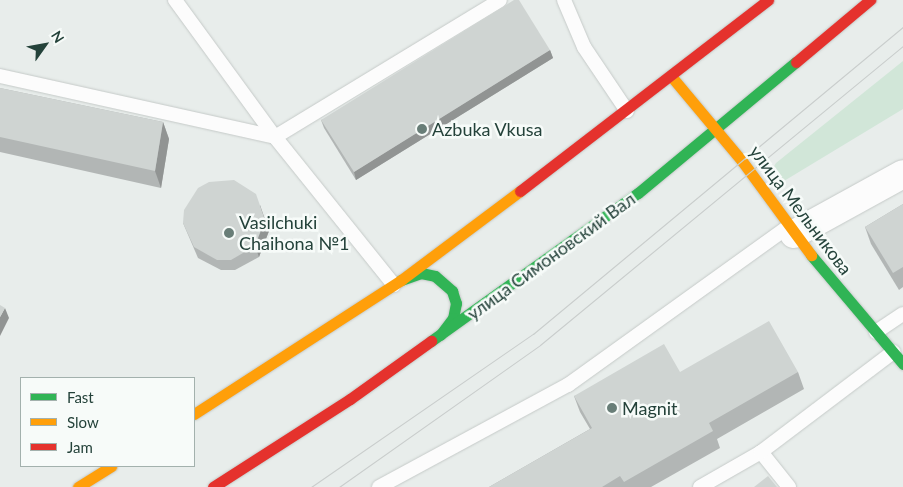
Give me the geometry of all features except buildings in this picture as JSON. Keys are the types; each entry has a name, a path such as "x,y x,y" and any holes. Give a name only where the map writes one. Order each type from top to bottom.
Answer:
{"main road":[{"path":"195,413 397,282 628,111 768,0"},
{"name":"улица Симоновский Вал","path":"213,487 298,435 638,193 717,130 870,0"},
{"name":"улица Мельникова","path":"671,76 717,130 791,230 903,364"},
{"path":"397,282 421,273 435,276 452,291 456,303 453,318 440,335"},
{"path":"78,487 109,467"}],"street":[{"path":"791,230 903,174"}],"lane":[{"path":"175,0 275,137 397,282"},
{"path":"0,76 275,137 500,0"},
{"path":"564,0 584,47 628,111"},
{"path":"379,487 568,385 791,230"},
{"path":"876,332 903,314"},
{"path":"700,487 761,452 893,352"},
{"path":"761,452 789,487"}],"green space":[{"path":"903,61 903,109 784,181 773,168 776,163"}],"tram line":[{"path":"311,487 533,334 903,27"},
{"path":"339,487 540,345 903,46"}],"traffic: fast":[{"path":"431,341 638,193 796,62"},
{"path":"811,255 903,364"},
{"path":"401,280 421,273 435,276 452,291 456,303 453,318 440,335"}],"traffic: slow":[{"path":"671,76 742,161 811,255"},
{"path":"195,413 401,280 520,191"},
{"path":"78,487 109,467"}],"traffic: jam":[{"path":"520,191 768,0"},
{"path":"796,62 870,0"},
{"path":"213,487 350,399 431,341"}],"place":[{"name":"Azbuka Vkusa","path":"422,129"},
{"name":"Vasilchuki Chaihona №1","path":"229,233"},
{"name":"Magnit","path":"612,408"}]}
